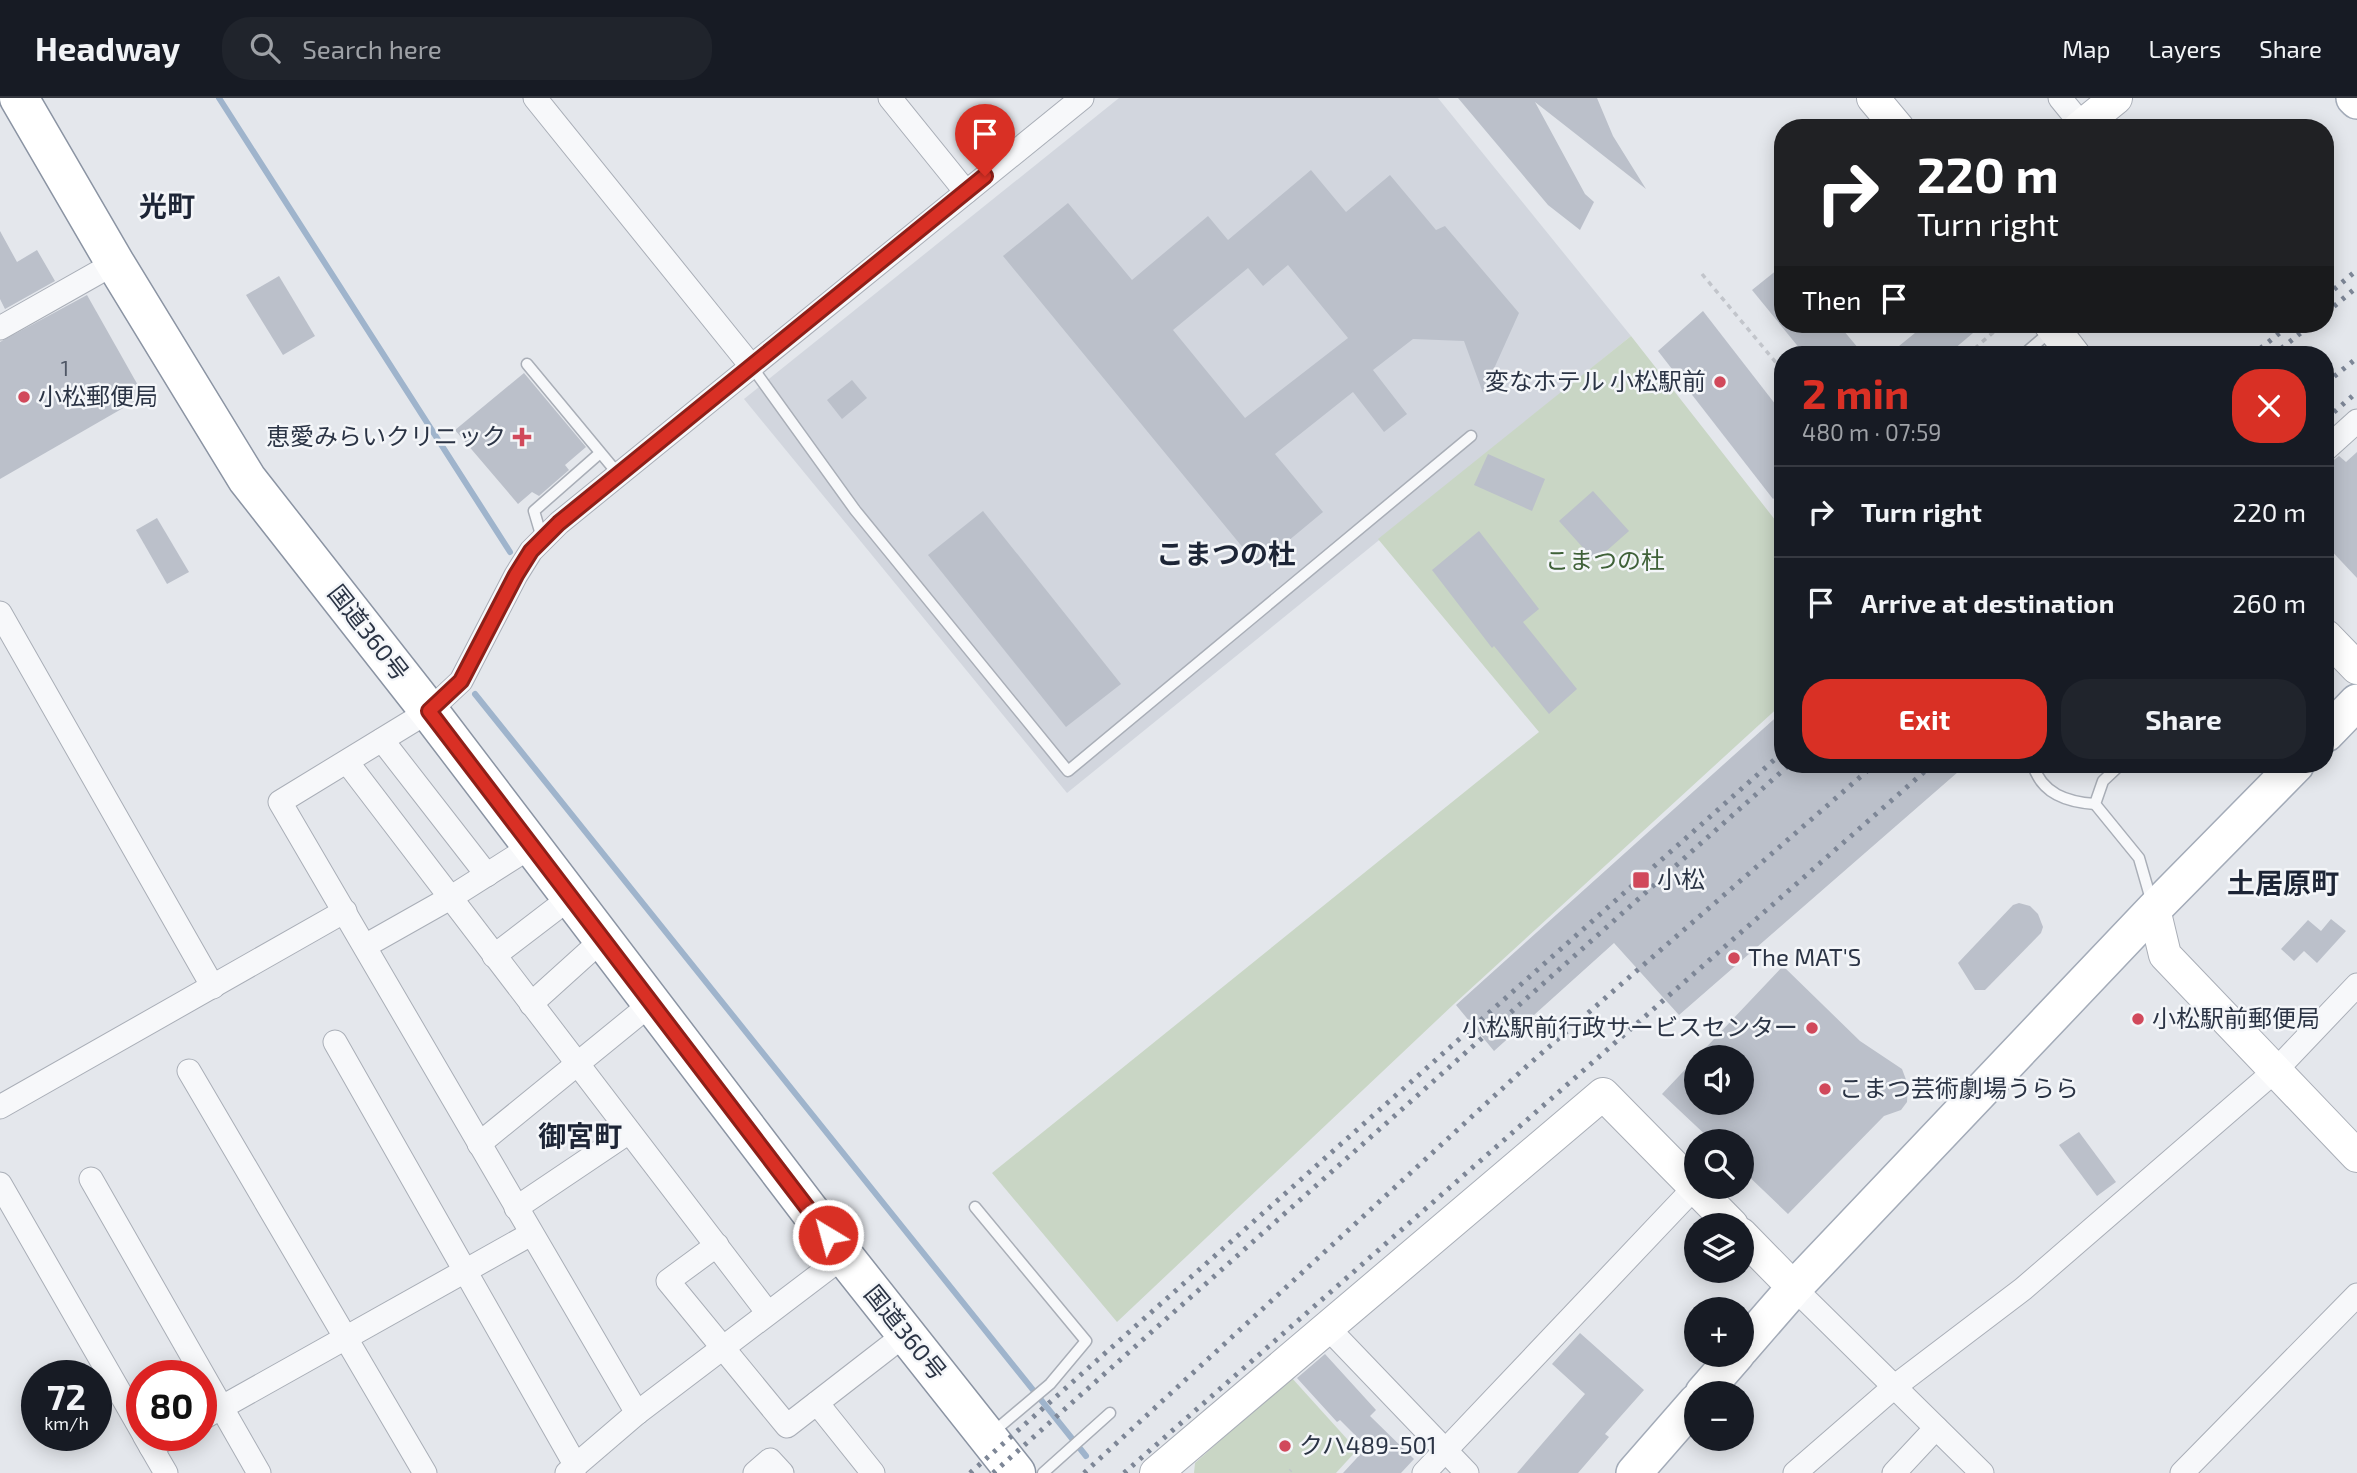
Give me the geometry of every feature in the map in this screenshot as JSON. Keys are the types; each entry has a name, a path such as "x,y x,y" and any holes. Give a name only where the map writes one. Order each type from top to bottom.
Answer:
{"highway":[{"name":"国道360号","path":"19,98 115,263 247,479 572,897 844,1256 1016,1473"}],"main road":[{"path":"2334,726 2357,702"},
{"path":"1754,1334 1794,1288 2154,909 2288,773"},
{"path":"1713,1381 1726,1367"},
{"path":"1634,1473 1684,1416"}],"street":[{"path":"535,98 752,367"},
{"path":"890,98 966,192"},
{"path":"637,1413 280,802 429,711 461,681 502,598 531,551 619,475 1082,98"},
{"path":"1873,98 1890,119"},
{"path":"2060,98 2076,119"},
{"path":"2090,119 2116,98"},
{"path":"0,328 115,263"},
{"path":"2334,442 2357,421"},
{"path":"0,614 214,987"},
{"path":"2334,644 2357,668"},
{"path":"382,740 487,875"},
{"path":"347,762 768,1313"},
{"path":"365,946 450,898 532,846"},
{"path":"494,956 572,897"},
{"path":"2154,909 2165,955 2357,1156"},
{"path":"0,1107 345,911"},
{"path":"531,1004 603,939"},
{"path":"1795,1473 1894,1387 2023,1289 2276,1070 2357,985"},
{"path":"480,1144 652,1003"},
{"path":"334,1042 467,1270 571,1469 637,1413 844,1256"},
{"path":"189,1071 425,1473"},
{"path":"1168,1469 1327,1327 1602,1094 1684,1176"},
{"path":"516,1208 629,1132"},
{"path":"90,1179 184,1360"},
{"path":"0,1184 126,1403"},
{"path":"1424,1473 1684,1199"},
{"path":"1707,1199 1720,1213"},
{"path":"217,1410 531,1234"},
{"path":"716,1245 668,1281 787,1426 907,1333"},
{"path":"1754,1247 1982,1473"},
{"path":"2182,1473 2357,1295"},
{"path":"1327,1327 1467,1473"},
{"path":"817,1403 873,1473"},
{"path":"217,1420 259,1473"},
{"path":"1894,1473 1936,1429"},
{"path":"153,1451 166,1473"},
{"path":"755,1473 770,1460 782,1473"}],"lane":[{"path":"2032,346 2045,333"},
{"path":"527,364 619,475"},
{"path":"752,367 855,510 1068,771 1471,436"},
{"path":"543,540 534,511 600,453"},
{"path":"2035,773 2054,795 2072,802 2095,804 2139,858 2154,909"},
{"path":"2095,804 2103,781 2112,773"},
{"path":"975,1207 1086,1341 1050,1384 987,1436"},
{"path":"1043,1473 1110,1413"}],"path":[{"path":"1702,274 1774,360"},
{"path":"1977,346 1993,333"}],"shaded area":[{"path":"1119,98 1438,98 1631,336 1067,793 744,399"}],"green space":[{"name":"こまつの杜","path":"1631,336 1774,519 1774,711 1454,1004 1117,1322 992,1173 1539,732 1378,539"},
{"path":"1291,1377 1357,1450 1336,1473 1194,1473 1195,1463"}],"building":[{"path":"1458,98 1597,98 1613,136 1646,189 1535,102 1585,194 1594,202 1580,230 1548,205"},
{"path":"1311,170 1346,212 1390,175 1436,230 1445,226 1519,313 1483,393 1464,341 1413,339 1373,370 1407,414 1384,432 1353,392 1275,454 1323,512 1258,566 1003,256 1068,203 1132,280 1208,216 1228,240","holes":["1288,265 1348,338 1245,418 1173,330 1248,268 1263,286"]},
{"path":"0,231 17,262 37,250 55,281 5,309 0,299"},
{"path":"1774,272 1774,317 1752,290"},
{"path":"279,276 315,336 283,355 246,295"},
{"path":"87,295 144,396 0,479 0,342"},
{"name":"変なホテル 小松駅前","path":"1703,311 1774,402 1773,499 1658,351"},
{"path":"1787,333 1846,333 1856,346 1798,346"},
{"path":"1915,333 1973,333 1958,346 1899,346"},
{"name":"恵愛みらいクリニック","path":"524,373 586,447 565,465 569,470 539,496 532,492 518,504 455,430"},
{"path":"852,380 867,398 842,419 827,400"},
{"path":"2357,452 2357,578 2334,554 2334,460 2339,456 2346,462"},
{"path":"1488,454 1545,479 1532,511 1474,485"},
{"path":"1593,491 1629,531 1595,561 1559,521"},
{"path":"983,511 1121,684 1066,727 928,555"},
{"path":"157,518 189,572 167,584 136,530"},
{"path":"1479,531 1539,609 1523,622 1577,689 1549,714 1494,646 1492,648 1432,570"},
{"path":"1774,719 1774,773 1957,773 1679,1015 1614,943 1494,1051 1456,1005"},
{"path":"2019,903 2030,906 2038,914 2043,927 2041,933 1985,990 1975,990 1958,963 2013,905"},
{"path":"2331,919 2346,931 2317,963 2304,951 2294,961 2281,949 2308,920 2321,931"},
{"name":"こまつ芸術劇場うらら","path":"1783,966 1860,1041 1902,1069 1908,1085 1907,1102 1901,1110 1884,1116 1788,1214 1754,1181 1754,1129 1699,1129 1684,1115 1754,1115 1754,1045 1708,1045"},
{"name":"こまつ芸術劇場うらら","path":"1684,1071 1684,1115 1662,1094"},
{"path":"2079,1132 2116,1182 2097,1196 2059,1145"},
{"path":"1580,1333 1644,1390 1605,1434 1609,1437 1578,1473 1517,1473 1585,1394 1552,1364"},
{"path":"1325,1354 1376,1410 1370,1416 1414,1459 1401,1473 1343,1473 1367,1447 1340,1420 1337,1422 1297,1378"}],"waterway":[{"path":"219,98 510,552"},
{"path":"475,694 1086,1456"}],"railway":[{"path":"2334,289 2357,270"},
{"path":"2334,306 2357,287"},
{"path":"2263,346 2280,333"},
{"path":"2284,346 2301,333"},
{"path":"2334,377 2357,358"},
{"path":"2334,412 2357,392"},
{"path":"970,1473 1774,760"},
{"path":"993,1473 1780,773"},
{"path":"1084,1473 1528,1065 1865,773"},
{"path":"1124,1473 1923,773"}],"place":[{"name":"変なホテル 小松駅前","path":"1720,382"},
{"name":"小松郵便局","path":"24,397"},
{"name":"恵愛みらいクリニック","path":"522,437"},
{"name":"小松","path":"1641,880"},
{"name":"The MAT'S","path":"1734,958"},
{"name":"小松駅前郵便局","path":"2138,1019"},
{"name":"小松駅前行政サービスセンター","path":"1812,1028"},
{"name":"こまつ芸術劇場うらら","path":"1825,1089"},
{"name":"クハ489-501","path":"1285,1446"}],"district":[{"name":"光町","path":"167,206"},
{"name":"こまつの杜","path":"1226,554"},
{"name":"土居原町","path":"2283,883"},
{"name":"御宮町","path":"580,1136"}],"route":[{"path":"828,1235 429,711 461,681 516,575 531,551 559,523 985,176"}]}
